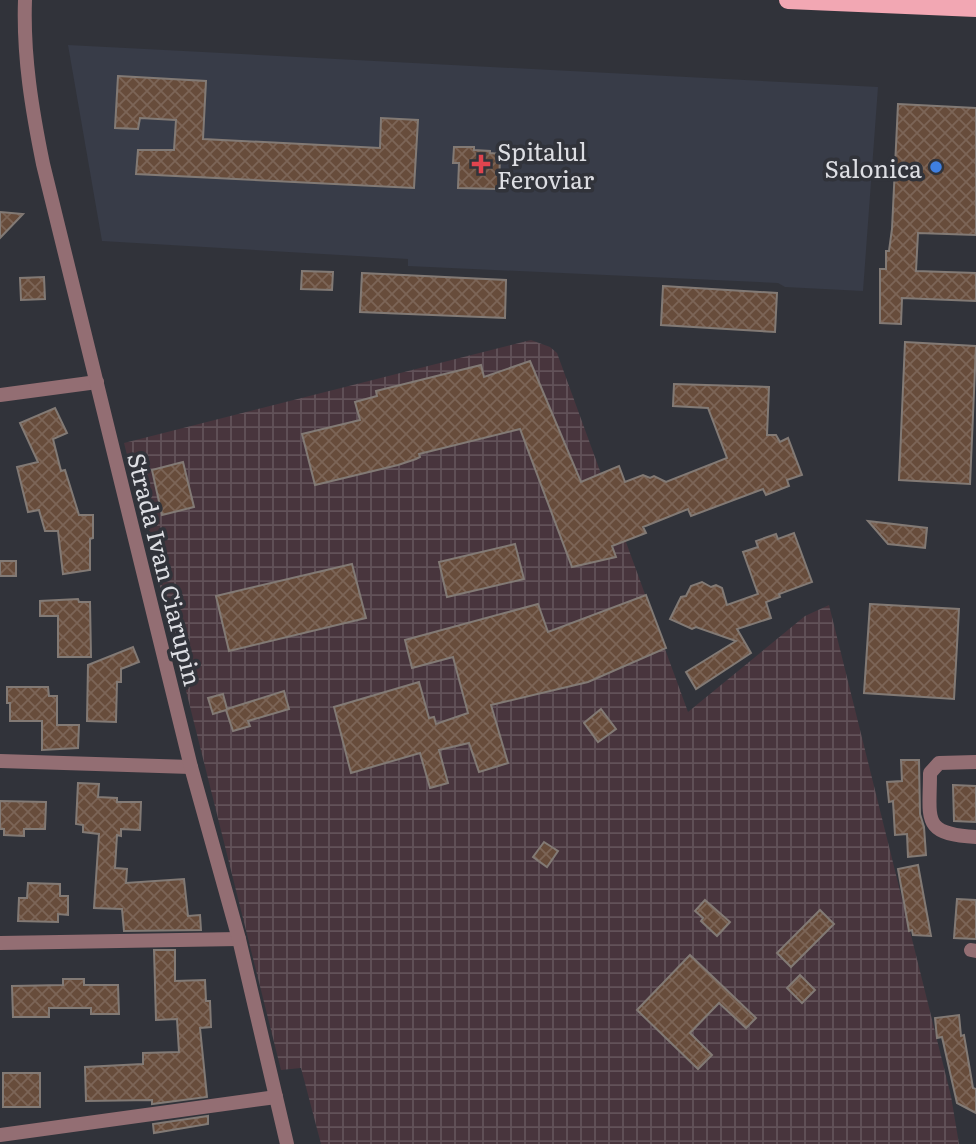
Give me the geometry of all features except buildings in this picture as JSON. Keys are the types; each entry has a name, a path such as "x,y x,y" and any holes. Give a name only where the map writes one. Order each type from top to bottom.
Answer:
{"main road":[{"path":"788,0 976,8"}],"street":[{"name":"Strada Ivan Ciarupin","path":"25,0 26,56 31,102 43,164 191,767 239,939 287,1144"},
{"path":"0,395 97,382"},
{"path":"0,761 191,767"},
{"path":"976,762 939,763 930,773 930,820 939,831 954,836 976,837"},
{"path":"0,943 239,939"},
{"path":"0,1135 276,1097"}],"shaded area":[{"name":"Spitalul Feroviar","path":"68,45 878,87 863,291 785,287 778,283 408,266 408,259 102,241"},
{"path":"531,340 550,347 557,353 688,712 805,616 829,605 951,1096 959,1144 321,1144 301,1068 281,1070 124,443"}],"place":[{"name":"Spitalul Feroviar","path":"481,164"},
{"name":"Salonica","path":"936,167"}]}
